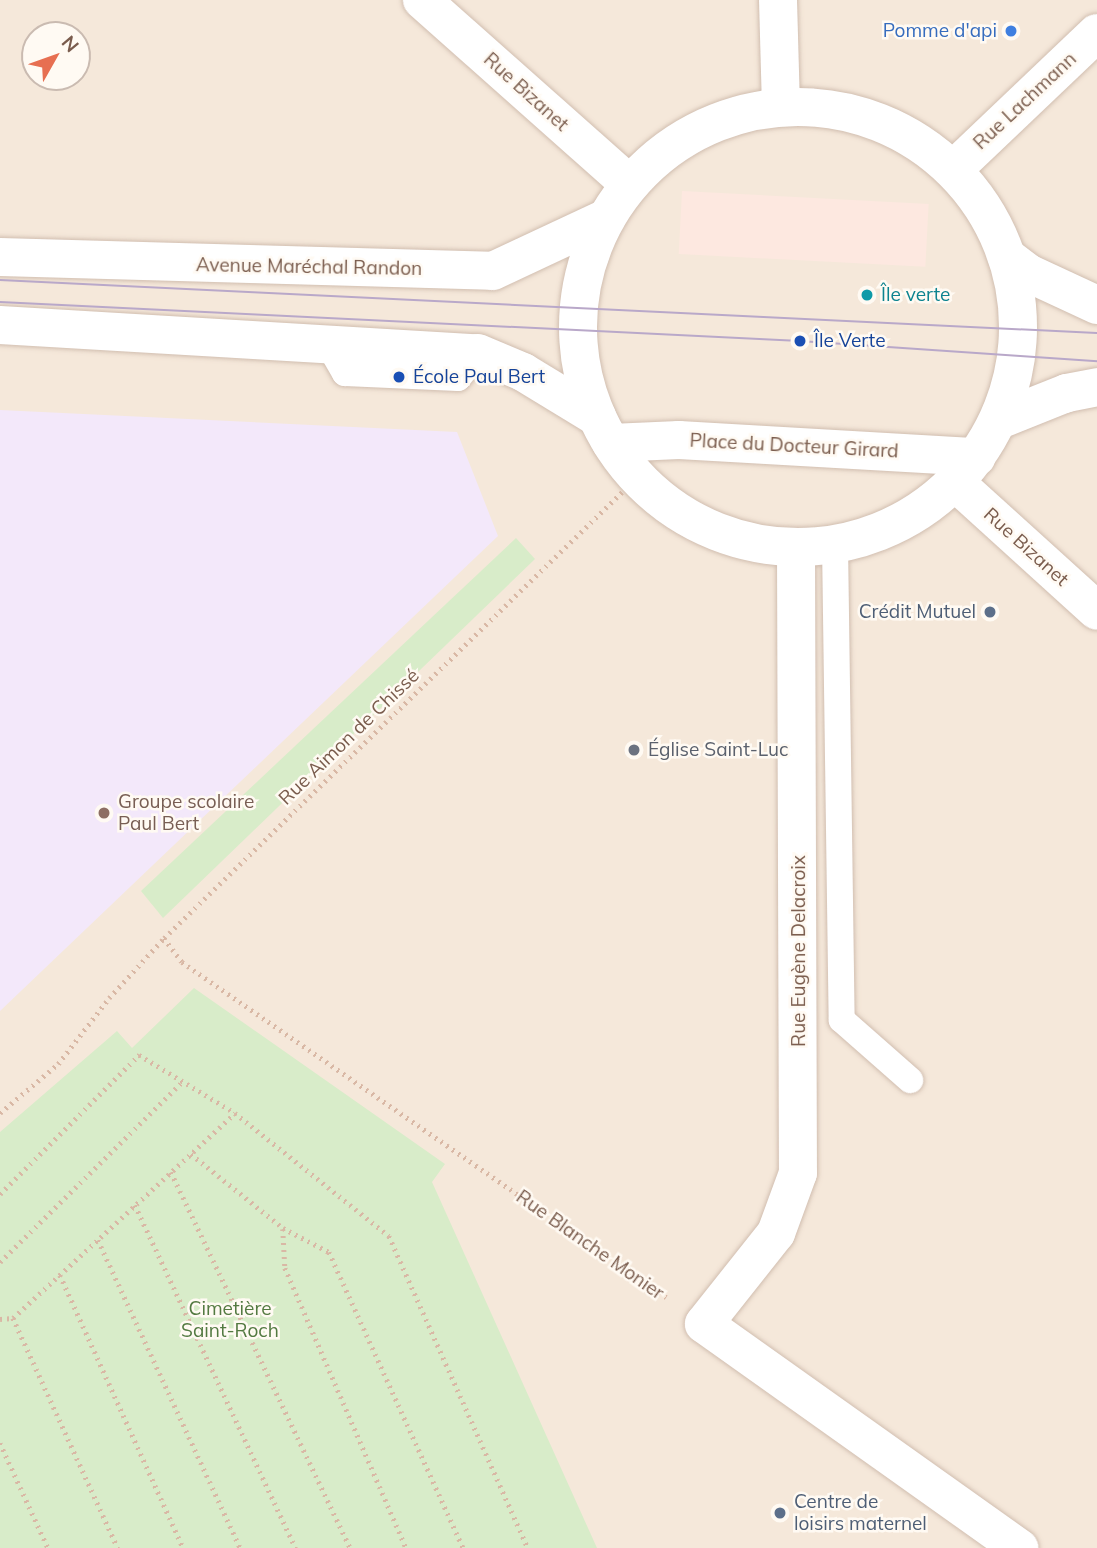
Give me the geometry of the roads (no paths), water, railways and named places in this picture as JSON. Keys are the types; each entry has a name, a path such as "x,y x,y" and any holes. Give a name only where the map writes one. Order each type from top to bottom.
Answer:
{"street":[{"name":"Rue Bizanet","path":"422,0 629,184"},
{"path":"778,0 781,107"},
{"name":"Rue Lachmann","path":"954,169 1097,33"},
{"path":"781,107 845,112 905,135 954,169 987,213 1007,257 1019,329 1017,358 999,420 967,470 909,519 855,541 796,549 743,541 693,521 638,479 604,430 580,358 578,308 606,218 629,184 660,154 697,131 738,115 781,107"},
{"name":"Avenue Maréchal Randon","path":"0,257 492,271 606,218"},
{"path":"1007,257 1038,278 1097,305"},
{"path":"0,325 327,342 478,353 523,372 604,430"},
{"path":"999,420 1067,393 1097,387"},
{"name":"Place du Docteur Girard","path":"604,430 967,470"},
{"name":"Rue Bizanet","path":"967,470 1097,611"},
{"name":"Rue Eugène Delacroix","path":"796,549 798,1173 776,1233 704,1324 1019,1548"}],"lane":[{"path":"835,544 842,1020 910,1080"}],"tram line":[{"path":"0,280 1097,333"},
{"path":"0,302 800,341 1097,361"}],"place":[{"name":"Pomme d'api","path":"1011,31"},
{"name":"Île verte","path":"867,295"},
{"name":"Île Verte","path":"800,341"},
{"name":"École Paul Bert","path":"399,377"},
{"name":"Crédit Mutuel","path":"990,612"},
{"name":"Église Saint-Luc","path":"634,750"},
{"name":"Groupe scolaire Paul Bert","path":"104,813"},
{"name":"Centre de loisirs maternel","path":"780,1513"}],"park label":[{"name":"Cimetière Saint-Roch","path":"230,1320"}]}
